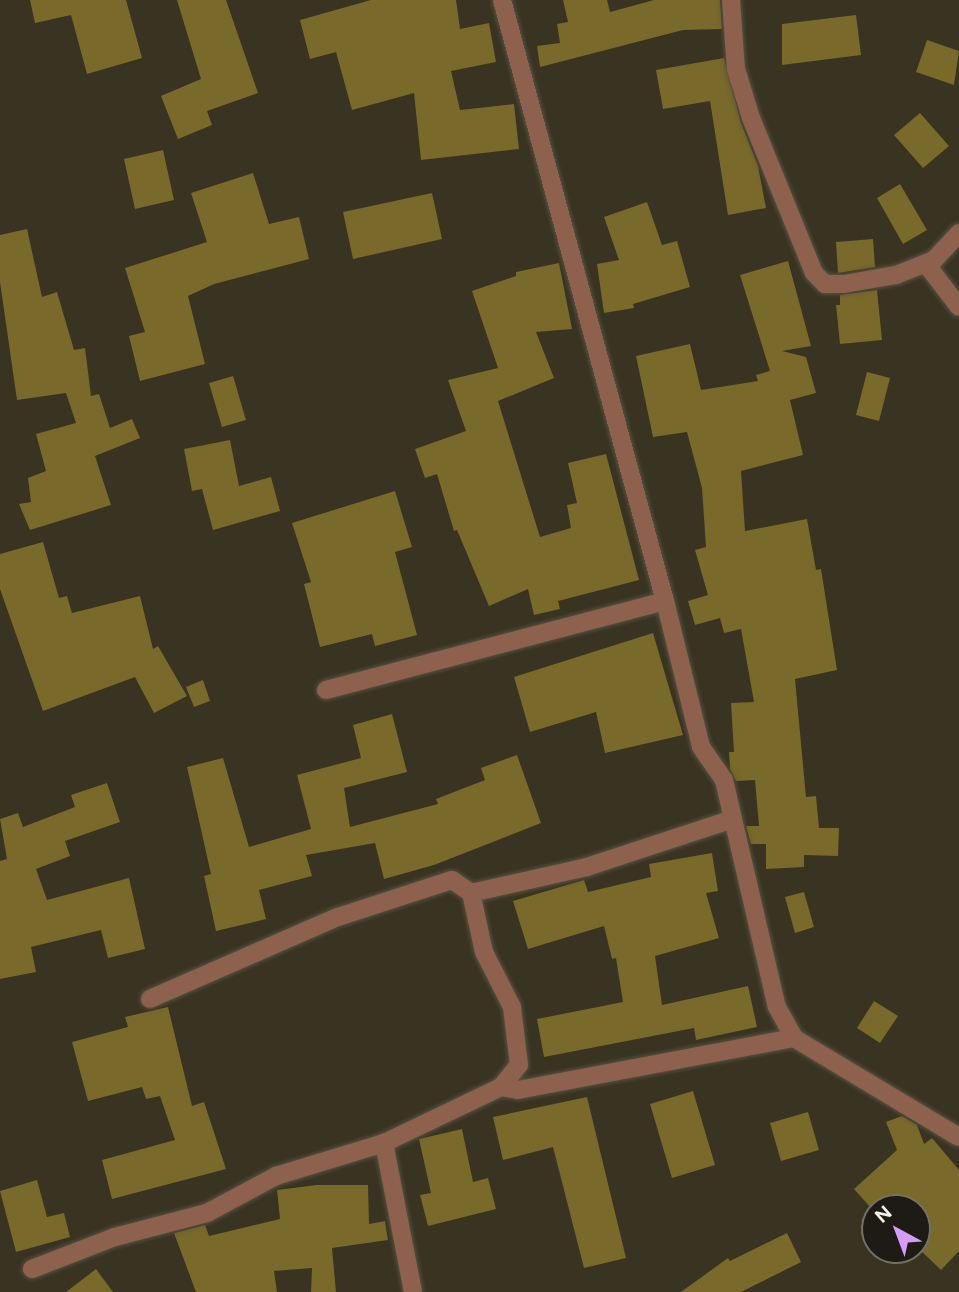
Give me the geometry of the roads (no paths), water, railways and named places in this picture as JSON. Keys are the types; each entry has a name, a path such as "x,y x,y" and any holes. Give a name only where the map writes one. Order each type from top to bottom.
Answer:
{"street":[{"path":"502,0 665,601 701,747 724,780 730,820 777,1007 794,1038 959,1137"},
{"path":"732,0 739,81 814,273 825,284 844,284 926,264 959,233"},
{"path":"926,264 959,307"},
{"path":"326,690 665,601"},
{"path":"471,893 587,867 730,820"},
{"path":"32,1269 116,1237 206,1213 276,1176 384,1143 501,1087 519,1065 520,1049 512,1007 484,952 471,893 452,880 338,917 150,999"},
{"path":"501,1087 518,1090 794,1038"},
{"path":"384,1143 413,1292"}]}
